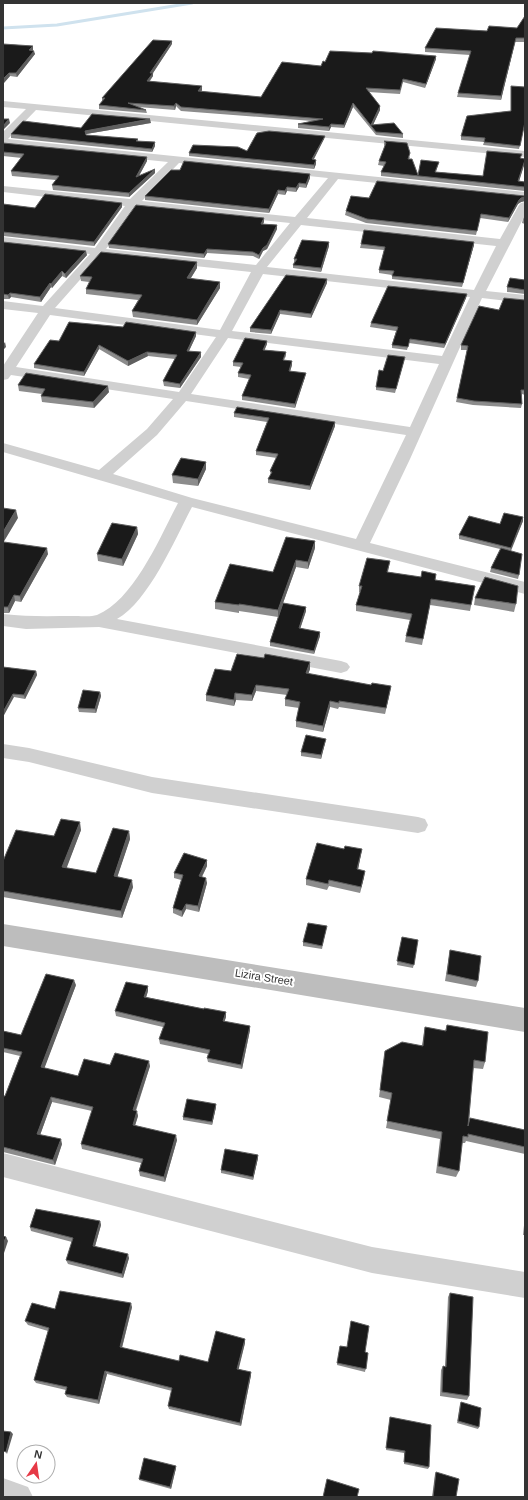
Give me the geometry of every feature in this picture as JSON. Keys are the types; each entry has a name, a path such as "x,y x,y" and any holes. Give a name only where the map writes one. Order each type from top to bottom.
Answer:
{"street":[{"path":"3,104 525,154"},
{"path":"3,138 35,106"},
{"path":"3,142 525,195"},
{"path":"176,160 133,203 98,252 46,311 5,373 183,396 415,432"},
{"path":"102,476 152,432 183,396 224,334 259,269 336,175"},
{"path":"3,189 503,243"},
{"path":"361,545 415,432 477,293 525,205"},
{"path":"3,241 525,299"},
{"path":"3,305 447,361"},
{"path":"3,447 187,501 525,588"},
{"path":"100,621 121,609 136,591 154,564 187,501"},
{"path":"3,620 26,623 100,621 341,667"},
{"path":"3,750 152,785 418,825"},
{"name":"Lizira Street","path":"3,935 525,1020"},
{"path":"3,1166 372,1260 525,1285"},
{"path":"3,1493 18,1497"}],"building":[{"path":"525,16 525,38 516,38 501,96 458,93 471,51 425,48 436,28 487,31 489,26 517,28"},
{"path":"153,40 172,41 150,73 153,73 147,81 202,86 198,91 261,97 282,62 321,66 323,61 325,62 330,51 372,53 373,51 436,56 426,84 403,79 400,90 366,88 380,106 371,125 394,123 403,134 376,132 353,103 344,125 331,124 329,127 298,124 323,119 181,107 176,103 174,106 128,103 146,110 99,105 105,98 102,98"},
{"path":"3,44 33,46 29,50 34,51 16,73 9,73 3,79"},
{"path":"511,86 525,87 525,122 520,146 484,142 485,138 461,136 467,116 511,111"},
{"path":"92,114 150,119 85,131 86,135 138,139 136,141 155,142 152,149 11,134 23,121 81,128"},
{"path":"3,119 9,119 3,126"},
{"path":"269,131 325,136 312,159 316,160 314,165 189,153 193,145 238,147 247,151 257,133"},
{"path":"384,141 407,143 410,153 408,159 412,159 418,175 421,160 439,162 435,172 483,176 487,151 522,154 520,158 525,160 518,181 525,182 525,187 381,172 386,162 379,161 386,143"},
{"path":"3,143 147,157 136,177 155,169 129,193 52,185 59,176 11,171 24,154 3,152"},
{"path":"184,161 310,174 306,184 299,183 296,188 287,187 285,191 278,190 269,209 145,196 171,170 180,170"},
{"path":"377,181 525,197 519,200 509,218 481,214 477,231 367,219 346,211 351,196 369,198"},
{"path":"45,194 122,203 94,242 3,232 3,204 35,208"},
{"path":"136,205 264,218 261,224 277,225 267,245 263,248 259,255 253,252 207,249 204,254 108,244"},
{"path":"364,230 474,242 463,283 392,276 394,271 379,270 385,247 361,244"},
{"path":"302,240 329,242 321,268 293,265 297,259 294,259"},
{"path":"3,242 86,251 65,274 62,271 51,284 50,283 40,297 10,293 8,295 3,294"},
{"path":"101,252 197,262 187,278 220,282 197,320 132,311 142,295 86,289 92,277 80,276"},
{"path":"286,275 327,279 311,314 280,310 271,330 250,328"},
{"path":"510,278 525,280 525,290 507,287"},
{"path":"388,286 467,294 445,344 410,339 408,347 392,345 398,327 371,323"},
{"path":"504,298 525,300 525,390 521,390 522,404 474,401 457,398 468,346 461,345 479,306 499,310"},
{"path":"69,322 123,327 126,322 196,332 187,351 201,352 180,384 163,381 177,355 147,352 128,361 99,345 84,372 34,364 50,340 59,341"},
{"path":"245,338 267,341 263,350 286,352 283,360 292,361 289,371 306,373 295,404 242,396 251,375 238,373 243,363 233,362"},
{"path":"388,355 405,357 396,389 376,387 379,370 383,371"},
{"path":"26,373 108,386 93,402 41,396 45,389 18,385"},
{"path":"237,407 335,422 310,486 268,479 278,454 256,451 269,418 234,413"},
{"path":"181,458 206,462 198,479 172,475"},
{"path":"3,508 16,510 3,532"},
{"path":"504,513 523,517 511,548 459,535 469,516 500,524"},
{"path":"112,523 137,527 122,559 97,554"},
{"path":"286,537 315,541 308,562 296,560 278,610 215,602 230,564 273,572"},
{"path":"4,542 47,548 20,596 14,595 8,607 3,607"},
{"path":"501,548 522,554 519,575 491,568"},
{"path":"367,558 390,561 387,572 421,577 422,571 436,574 435,580 475,586 471,605 431,599 423,639 406,636 412,614 356,605 362,586 359,586"},
{"path":"485,577 518,586 516,604 475,598"},
{"path":"283,603 306,607 299,628 320,632 314,651 270,642"},
{"path":"237,654 264,658 265,654 310,662 306,673 371,685 372,683 391,686 386,708 330,701 323,726 296,721 300,702 285,699 289,689 256,685 252,695 235,693 234,700 206,695 215,669 231,671"},
{"path":"3,667 36,671 24,695 13,694 3,712"},
{"path":"83,690 100,692 95,709 78,708"},
{"path":"306,735 326,739 321,755 301,752"},
{"path":"61,819 80,822 62,867 96,873 113,828 129,831 114,876 132,880 121,911 3,891 3,861 16,830 54,836"},
{"path":"317,843 344,849 345,846 362,849 357,869 365,871 361,887 329,880 328,884 306,879"},
{"path":"184,853 207,860 199,876 206,878 198,906 186,904 182,911 173,908 183,875 174,873"},
{"path":"308,923 327,926 322,946 303,942"},
{"path":"402,937 418,940 414,965 397,961"},
{"path":"450,950 481,956 478,981 447,974"},
{"path":"46,974 74,980 41,1067 78,1076 84,1059 110,1065 115,1053 149,1061 133,1110 137,1111 133,1125 176,1135 164,1177 139,1171 143,1159 81,1144 93,1107 51,1097 37,1134 61,1139 53,1160 3,1147 3,1096 5,1096 22,1052 3,1048 3,1031 21,1035"},
{"path":"126,982 148,986 144,997 226,1012 223,1021 250,1026 241,1065 207,1058 210,1050 159,1039 165,1023 115,1011"},
{"path":"447,1025 488,1032 485,1062 474,1060 468,1126 470,1118 525,1130 525,1147 468,1134 468,1137 463,1136 459,1171 438,1166 442,1132 387,1121 392,1093 380,1090 385,1051 402,1042 423,1046 425,1027 446,1031"},
{"path":"187,1099 216,1104 212,1122 183,1117"},
{"path":"225,1149 258,1155 253,1177 221,1170"},
{"path":"36,1209 100,1221 93,1246 128,1254 122,1274 66,1260 73,1238 30,1227"},
{"path":"3,1236 6,1237 3,1244"},
{"path":"60,1291 131,1303 120,1347 179,1361 180,1355 208,1362 216,1331 245,1339 237,1369 251,1372 240,1423 168,1406 172,1388 105,1371 98,1400 65,1394 67,1387 34,1380 49,1328 25,1321 32,1303 55,1309"},
{"path":"450,1293 473,1297 469,1396 442,1392 443,1366 446,1367"},
{"path":"351,1321 369,1326 365,1352 368,1353 366,1369 337,1363 340,1346 347,1347"},
{"path":"461,1402 481,1408 479,1427 458,1421"},
{"path":"390,1417 431,1425 429,1467 404,1462 405,1451 386,1448"},
{"path":"3,1431 11,1432 6,1452 3,1451"},
{"path":"144,1458 176,1466 170,1487 139,1479"},
{"path":"436,1472 459,1479 456,1497 433,1497"},
{"path":"327,1479 359,1489 357,1497 323,1497"}],"waterway":[{"path":"3,28 57,25 192,3"}]}
